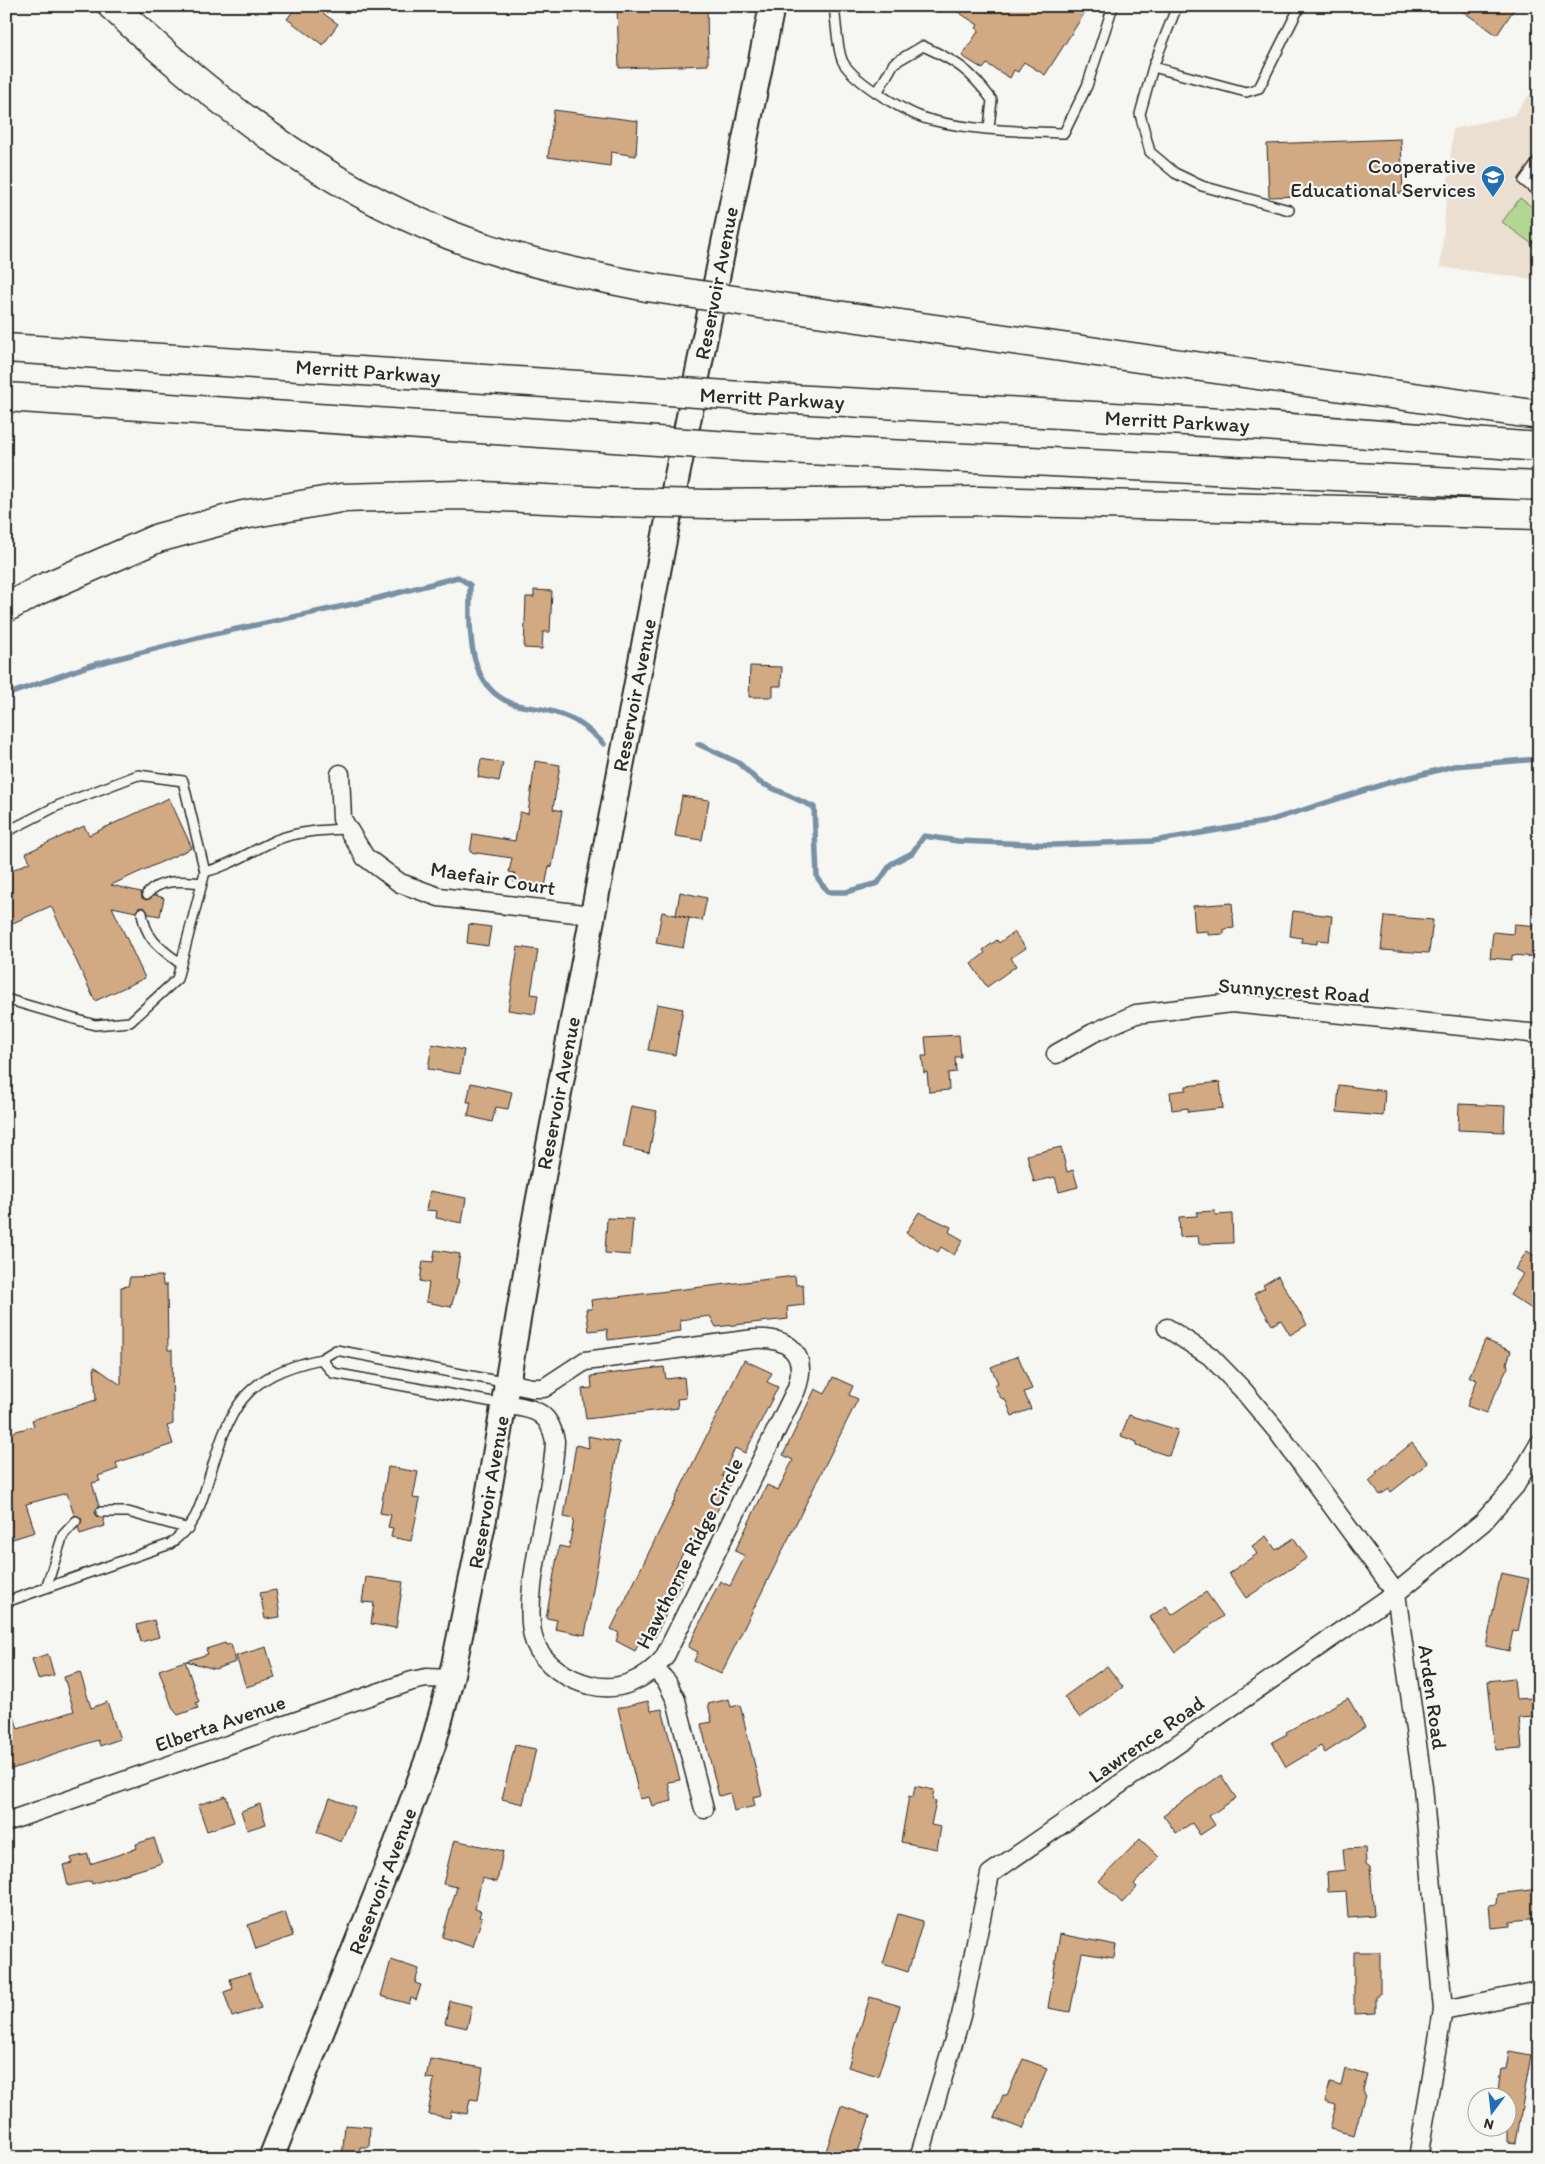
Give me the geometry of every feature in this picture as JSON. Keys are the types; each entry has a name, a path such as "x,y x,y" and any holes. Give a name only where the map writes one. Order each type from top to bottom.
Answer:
{"highway":[{"path":"112,6 171,62 277,144 375,203 451,236 551,268 647,288 1539,415"},
{"name":"Merritt Parkway","path":"6,348 756,397 1239,424 1539,447"},
{"path":"6,397 744,447 1539,486"},
{"path":"6,591 158,538 243,515 341,498 460,495 610,502 711,504 980,501 1539,515"},
{"path":"6,608 39,590 158,538"}],"main road":[{"name":"Reservoir Avenue","path":"271,2158 410,1809 433,1745 451,1679 480,1541 535,1219 592,915 665,535 772,6"}],"street":[{"name":"Maefair Court","path":"340,774 342,819 365,857 400,883 431,894 592,915"},
{"name":"Sunnycrest Road","path":"1056,1054 1093,1033 1136,1014 1232,1003 1539,1034"},
{"name":"Arden Road","path":"1167,1328 1210,1356 1242,1389 1277,1431 1396,1593 1423,1788 1443,2010 1418,2158"},
{"name":"Hawthorne Ridge Circle","path":"754,1339 779,1340 793,1350 798,1357 801,1373 796,1390 711,1566 664,1658 655,1669 638,1679 616,1687 596,1687 565,1675 545,1659 539,1650 532,1631 532,1600 555,1441 549,1422 539,1412 506,1393 532,1388 544,1388 590,1360 754,1339"},
{"name":"Lawrence Road","path":"919,2158 961,2016 990,1874 1396,1593 1483,1522 1515,1486 1539,1444"},
{"path":"655,1669 667,1682 676,1700 704,1809"},
{"name":"Elberta Avenue","path":"6,1822 412,1680 426,1678 451,1679"},
{"path":"1443,2010 1539,1991"}],"lane":[{"path":"834,6 842,61 852,74 877,93 930,120 989,128 1064,133 1087,86 1113,6"},
{"path":"1178,6 1153,67 1140,114 1150,152 1174,173 1202,186 1289,210"},
{"path":"1153,67 1246,92 1259,88 1300,6"},
{"path":"877,93 894,63 922,46 949,58 976,78 992,100 989,128"},
{"path":"1539,160 1524,180 1539,193"},
{"path":"6,832 57,806 138,775 183,781 205,872 177,980 130,1022 95,1025 6,999"},
{"path":"205,872 228,866 277,840 314,831 348,829"},
{"path":"147,894 155,885 179,881 202,883"},
{"path":"142,913 144,929 154,943 181,964"},
{"path":"6,1602 170,1544 188,1528 198,1514 224,1431 236,1407 254,1386 271,1374 292,1365 321,1359 336,1350 506,1393"},
{"path":"321,1359 333,1373 506,1393"},
{"path":"101,1512 128,1512 188,1528"},
{"path":"46,1588 63,1535 76,1520"}],"shaded area":[{"name":"Cooperative Educational Services","path":"1539,82 1539,280 1440,267 1453,129 1514,115"}],"green space":[{"path":"1520,198 1539,212 1539,234 1532,244 1502,222"}],"building":[{"path":"297,6 313,6 338,24 323,45 287,19"},
{"path":"617,6 707,6 708,65 619,68"},
{"path":"949,6 1089,6 1045,75 1024,62 1018,72 1014,70 1010,78 987,64 983,69 962,56 979,30 976,28 978,25"},
{"path":"1455,6 1516,6 1497,35"},
{"path":"554,110 638,121 636,156 611,152 610,166 548,157"},
{"path":"1401,139 1403,193 1269,197 1267,144"},
{"path":"534,590 552,591 550,632 543,632 542,649 524,648 526,597 534,597"},
{"path":"750,666 782,667 781,686 773,686 773,697 749,697"},
{"path":"481,759 503,763 499,781 478,777"},
{"path":"535,761 560,765 553,809 562,811 552,867 549,866 545,887 513,881 515,873 509,872 512,858 470,852 473,834 515,841 520,812 528,814"},
{"path":"682,796 709,800 702,840 675,836"},
{"path":"169,798 192,848 111,885 141,892 142,898 146,900 155,895 164,898 160,916 149,914 143,907 138,908 136,912 112,907 145,978 95,1001 51,906 6,926 6,873 30,862 26,853 84,826 89,835"},
{"path":"680,892 707,898 702,921 676,915"},
{"path":"1232,903 1234,928 1224,929 1224,934 1208,935 1208,931 1195,932 1193,906"},
{"path":"1293,911 1332,916 1329,941 1317,940 1317,944 1301,942 1302,938 1290,936"},
{"path":"662,912 689,918 683,948 656,943"},
{"path":"1385,916 1433,920 1429,953 1381,950"},
{"path":"469,924 491,927 488,946 467,943"},
{"path":"1514,924 1539,926 1539,957 1512,955 1512,960 1490,958 1493,932 1513,934"},
{"path":"1014,932 1026,948 1011,958 1016,966 987,987 971,964 985,953 983,950 997,940 999,943"},
{"path":"518,947 538,950 531,994 538,995 535,1014 508,1010"},
{"path":"657,1004 683,1009 675,1055 648,1050"},
{"path":"959,1035 961,1057 955,1057 956,1072 948,1073 949,1090 929,1092 927,1072 924,1073 922,1056 927,1056 925,1037"},
{"path":"432,1044 464,1050 460,1074 428,1069"},
{"path":"1220,1082 1223,1108 1188,1112 1188,1108 1172,1110 1170,1092 1186,1090 1186,1086"},
{"path":"471,1083 512,1092 508,1109 496,1107 492,1122 468,1116 471,1102 467,1102"},
{"path":"1339,1085 1385,1091 1383,1116 1337,1112"},
{"path":"1459,1104 1505,1106 1504,1132 1458,1130"},
{"path":"631,1106 657,1111 649,1153 623,1147"},
{"path":"1061,1147 1067,1172 1073,1170 1078,1187 1059,1192 1055,1177 1034,1182 1027,1155"},
{"path":"430,1191 466,1198 462,1223 436,1218 437,1211 426,1210"},
{"path":"1215,1211 1215,1215 1232,1214 1233,1243 1199,1244 1198,1236 1180,1237 1179,1217 1197,1216 1197,1212"},
{"path":"919,1212 951,1227 949,1232 963,1240 954,1255 941,1247 938,1252 906,1233"},
{"path":"607,1218 633,1219 630,1255 605,1253"},
{"path":"435,1250 460,1254 456,1278 459,1280 451,1307 426,1302 429,1283 420,1281 423,1261 433,1262"},
{"path":"1539,1250 1539,1298 1532,1309 1510,1295 1523,1274 1515,1269 1527,1251 1535,1256"},
{"path":"162,1276 163,1285 167,1285 168,1350 172,1350 173,1424 167,1426 173,1444 116,1463 118,1469 98,1476 100,1481 92,1483 99,1506 95,1512 97,1517 103,1518 105,1526 80,1534 78,1528 82,1519 74,1515 67,1493 26,1504 35,1532 6,1541 6,1434 34,1426 32,1420 96,1400 94,1366 121,1385 121,1287 128,1286 130,1277"},
{"path":"795,1276 796,1285 803,1284 804,1305 787,1307 788,1319 716,1327 710,1316 680,1320 681,1331 608,1340 607,1329 589,1331 586,1309 592,1309 591,1300"},
{"path":"1278,1276 1307,1325 1290,1335 1281,1320 1272,1325 1254,1294 1265,1288 1263,1285"},
{"path":"1485,1340 1511,1351 1507,1363 1508,1367 1486,1413 1467,1406 1477,1380 1469,1377"},
{"path":"1018,1356 1032,1389 1024,1392 1031,1409 1012,1416 1006,1401 1000,1397 994,1385 998,1383 991,1367"},
{"path":"744,1360 772,1373 767,1382 778,1387 745,1453 735,1448 722,1476 732,1481 699,1547 689,1542 675,1568 685,1574 654,1639 644,1634 635,1651 616,1641 619,1633 611,1629"},
{"path":"664,1367 666,1379 684,1377 686,1398 677,1399 678,1408 586,1419 582,1389 592,1388 591,1376"},
{"path":"833,1377 853,1386 849,1395 858,1399 721,1674 694,1661 698,1652 688,1647 720,1581 730,1586 745,1556 735,1551 767,1485 778,1490 793,1460 783,1455 815,1389 825,1394"},
{"path":"1129,1415 1178,1430 1169,1456 1136,1445 1137,1442 1121,1436"},
{"path":"588,1436 619,1442 585,1635 555,1629 557,1620 546,1618 559,1546 569,1548 574,1519 564,1517 576,1445 589,1448"},
{"path":"1412,1443 1428,1463 1391,1492 1389,1489 1380,1495 1369,1481 1377,1474 1376,1472"},
{"path":"388,1467 418,1472 413,1498 420,1499 411,1541 391,1537 393,1528 388,1527 391,1515 380,1513"},
{"path":"1266,1536 1276,1550 1294,1538 1307,1558 1246,1598 1229,1573 1257,1554 1252,1546"},
{"path":"1501,1573 1529,1579 1518,1631 1513,1630 1509,1651 1486,1646"},
{"path":"366,1577 403,1582 396,1628 371,1624 374,1603 362,1602"},
{"path":"276,1590 280,1617 265,1619 260,1593"},
{"path":"1206,1592 1223,1616 1175,1653 1150,1617 1166,1606 1172,1615"},
{"path":"154,1620 159,1637 141,1642 137,1625"},
{"path":"225,1643 226,1645 231,1644 236,1662 215,1669 186,1661 208,1654 206,1649"},
{"path":"266,1647 275,1678 246,1687 236,1656"},
{"path":"48,1654 54,1675 38,1679 32,1659"},
{"path":"185,1661 199,1702 196,1703 198,1708 178,1715 173,1709 159,1670"},
{"path":"1107,1666 1123,1687 1080,1718 1064,1697"},
{"path":"80,1672 91,1708 107,1702 120,1739 100,1746 98,1740 6,1771 6,1702 9,1701 18,1729 74,1711 64,1677"},
{"path":"1514,1678 1516,1699 1533,1698 1535,1717 1519,1718 1522,1748 1495,1750 1488,1681"},
{"path":"1348,1698 1365,1727 1325,1753 1321,1746 1286,1767 1272,1742 1287,1734 1286,1732"},
{"path":"729,1699 731,1707 740,1705 762,1795 753,1797 755,1806 734,1811 730,1793 719,1796 701,1724 712,1722 708,1704"},
{"path":"648,1701 651,1711 662,1709 680,1780 668,1782 672,1801 652,1806 649,1797 640,1799 618,1708"},
{"path":"515,1745 536,1749 523,1804 502,1799"},
{"path":"1221,1775 1236,1798 1209,1816 1215,1825 1200,1835 1192,1823 1176,1833 1163,1815"},
{"path":"915,1786 934,1790 932,1800 936,1801 931,1825 941,1827 937,1849 901,1842 909,1796 913,1797"},
{"path":"226,1796 234,1822 207,1831 198,1805"},
{"path":"330,1798 355,1807 341,1842 317,1832"},
{"path":"260,1804 266,1824 247,1830 241,1811"},
{"path":"154,1838 162,1863 92,1884 91,1881 68,1886 63,1865 72,1863 71,1858 88,1854 90,1864 130,1851 137,1848 136,1844"},
{"path":"1140,1839 1159,1857 1134,1884 1137,1887 1122,1903 1099,1881"},
{"path":"454,1840 503,1851 497,1882 482,1878 475,1909 481,1911 479,1917 482,1918 473,1947 442,1937 457,1887 443,1884"},
{"path":"1365,1848 1366,1864 1370,1867 1374,1916 1348,1918 1346,1891 1328,1892 1327,1872 1345,1870 1343,1849"},
{"path":"1539,1889 1539,1918 1510,1921 1510,1926 1491,1928 1489,1905 1496,1904 1497,1894"},
{"path":"285,1912 293,1936 256,1949 248,1925"},
{"path":"898,1914 923,1921 908,1972 883,1964"},
{"path":"1060,1934 1116,1945 1114,1958 1082,1953 1070,2012 1048,2008"},
{"path":"1354,1952 1380,1952 1380,1994 1376,1997 1376,2013 1354,2014"},
{"path":"391,1960 419,1969 415,1983 421,1985 416,2000 411,1998 409,2004 381,1996"},
{"path":"250,1973 261,2008 232,2017 224,1992 233,1989 230,1979"},
{"path":"870,1997 900,2006 878,2076 848,2067"},
{"path":"450,2001 472,2006 467,2028 445,2023"},
{"path":"1509,2051 1531,2055 1518,2131 1518,2086 1499,2086 1502,2069 1506,2069"},
{"path":"430,2059 483,2068 478,2100 470,2099 467,2114 451,2111 450,2118 428,2114 434,2079 426,2078"},
{"path":"1023,2059 1047,2068 1023,2129 994,2118 1003,2095 1007,2095"},
{"path":"1345,2069 1367,2075 1363,2090 1365,2094 1354,2135 1330,2129 1336,2105 1325,2102 1330,2083 1341,2086"},
{"path":"841,2106 870,2116 856,2158 831,2158 826,2151"},
{"path":"345,2125 370,2127 369,2147 360,2147 359,2158 342,2158"},
{"path":"1508,2136 1517,2136 1516,2143 1508,2142"}],"waterway":[{"path":"6,695 88,666 205,636 367,601 458,577 470,585 473,653 485,683 496,694 511,703 551,711 576,721 604,744"},
{"path":"698,744 739,763 759,782 814,807 817,877 828,892 846,892 878,883 891,864 912,853 924,836 958,841 1055,845 1154,841 1265,822 1388,783 1454,766 1539,759"}],"place":[{"name":"Cooperative Educational Services","path":"1493,198"}]}
